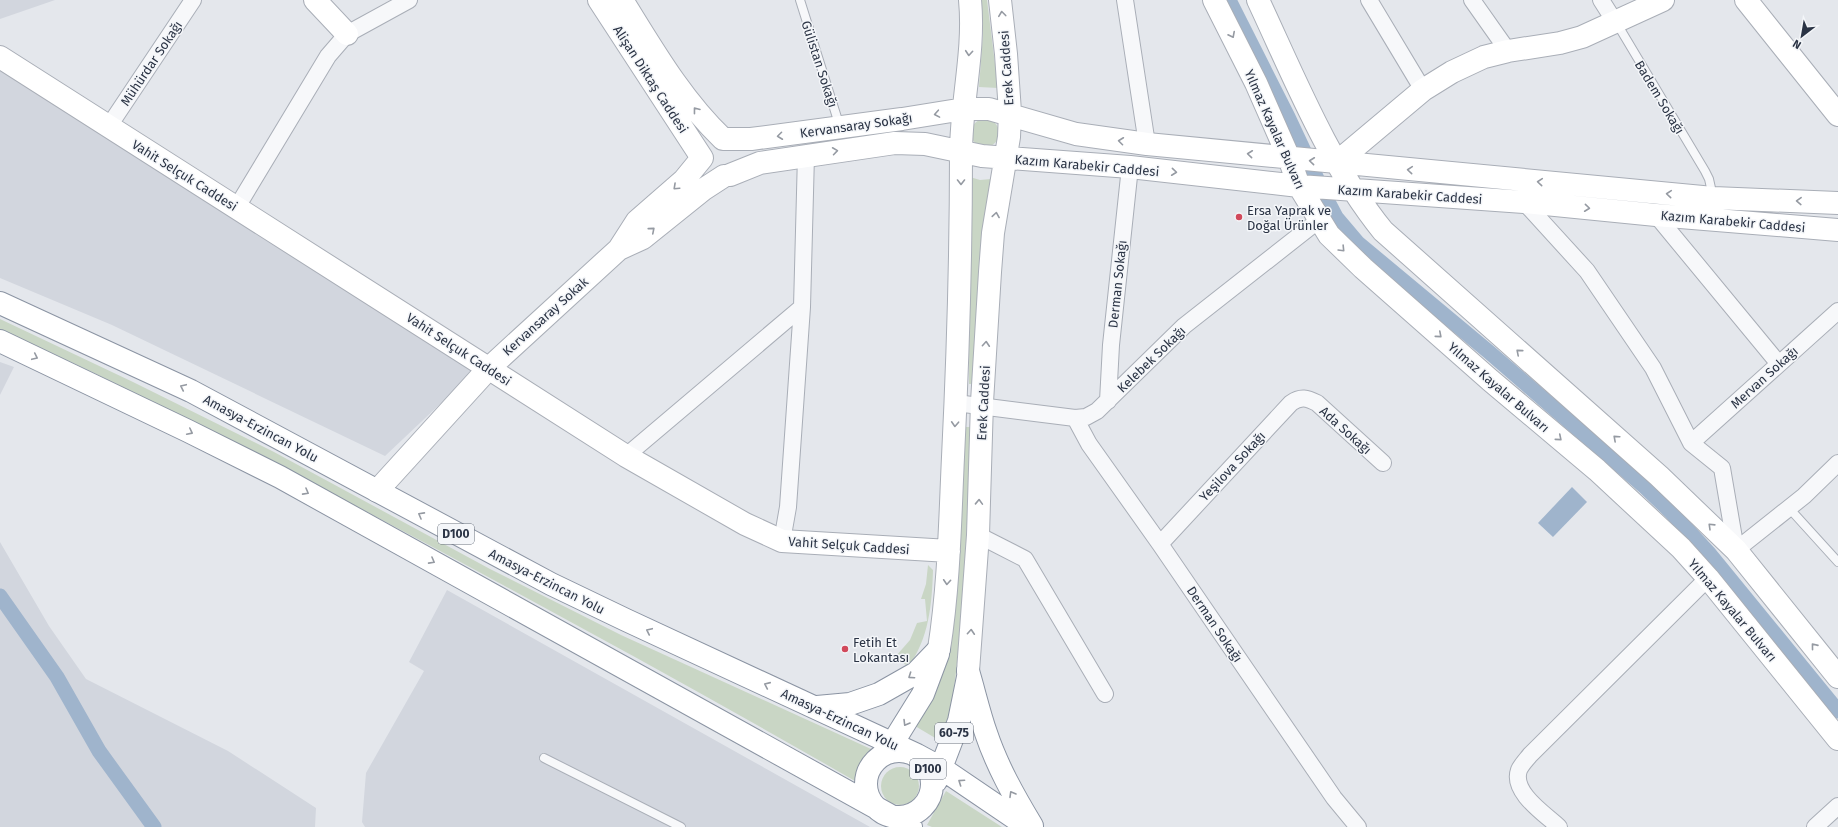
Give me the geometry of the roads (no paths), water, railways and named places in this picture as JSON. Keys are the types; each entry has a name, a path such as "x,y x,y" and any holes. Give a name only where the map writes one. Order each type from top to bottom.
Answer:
{"main road":[{"path":"315,0 347,34"},
{"name":"Alişan Diktaş Caddesi","path":"599,0 702,158"},
{"name":"Alişan Diktaş Caddesi","path":"622,0 683,94 706,122 723,139"},
{"name":"Erek Caddesi","path":"891,748 923,694 940,649 944,617 949,551 956,403 961,220 972,154 963,119 970,40 970,0"},
{"name":"Erek Caddesi","path":"968,671 978,535 982,406 993,234 1008,148 999,112 1006,54 1000,0"},
{"name":"Yılmaz Kayalar Bulvarı","path":"1214,0 1256,83 1289,158 1299,186 1319,220 1344,251 1490,380 1597,470 1681,548 1708,578 1838,739"},
{"path":"1258,0 1336,163 1352,190 1383,231 1659,476 1736,550 1838,677"},
{"path":"1336,163 1423,90 1466,65 1508,51 1560,43 1582,37 1663,0"},
{"path":"1746,0 1838,115"},
{"name":"Vahit Selçuk Caddesi","path":"0,57 626,456 745,524 782,541 949,551"},
{"name":"Erek Caddesi","path":"963,119 964,122 974,111 999,112"},
{"name":"Kazım Karabekir Caddesi","path":"999,112 1076,134 1147,144 1713,198 1838,203"},
{"name":"Kervansaray Sokağı","path":"702,158 706,146 717,139 751,139 840,128 963,119"},
{"path":"702,158 707,170 718,176 727,176 738,166 740,154 734,144 723,139"},
{"name":"Kervansaray Sokağı","path":"727,176 760,162 895,143 931,144 972,154"},
{"name":"Kazım Karabekir Caddesi","path":"972,154 1008,148 1130,168 1299,186 1524,202 1656,215 1838,230"},
{"name":"Kervansaray Sokak","path":"377,491 489,368 618,249 637,221 684,180 702,158"},
{"name":"Kervansaray Sokak","path":"618,249 642,238 704,189 727,176"},
{"name":"Amasya-Erzincan Yolu","path":"0,304 191,391 551,584 817,708 891,748"},
{"name":"D100","path":"0,341 174,424 280,477 890,820 911,827"},
{"path":"817,708 864,701 879,694 916,673 940,649"},
{"path":"968,671 986,733 995,756 1009,788 1032,827"},
{"name":"60-75","path":"931,794 962,708 968,671"},
{"name":"D100","path":"890,820 876,808 869,798 866,788 866,777 871,766 878,758 891,748 917,755 941,768 1028,827"},
{"name":"D100","path":"890,820 896,817 907,816 918,811 926,804 931,794 931,773 926,764 917,755"}],"street":[{"name":"Mühürdar Sokağı","path":"109,126 193,0"},
{"path":"236,207 328,56 347,34 409,0"},
{"path":"1125,0 1147,144"},
{"path":"1369,0 1423,90"},
{"path":"1472,0 1508,51"},
{"name":"Badem Sokağı","path":"1601,0 1615,22"},
{"path":"782,541 788,507 802,307 806,155"},
{"name":"Derman Sokağı","path":"1108,401 1111,345 1130,168"},
{"path":"1524,202 1587,271 1653,368 1691,443 1722,468 1736,550 1804,496 1838,463"},
{"path":"1656,215 1779,364"},
{"name":"Kelebek Sokağı","path":"956,403 1075,418 1086,417 1097,411 1108,401 1184,326 1319,220"},
{"path":"626,456 802,307"},
{"name":"Mervan Sokağı","path":"1691,443 1838,311"},
{"name":"Yeşilova Sokağı","path":"1160,544 1291,403 1298,398 1308,398"},
{"name":"Ada Sokağı","path":"1308,398 1328,412 1383,463"},
{"name":"Derman Sokağı","path":"1075,418 1089,444 1160,544 1334,798 1358,827"},
{"path":"978,535 1025,560 1105,694"},
{"path":"1559,827 1521,791 1518,782 1519,770 1530,755 1708,578"},
{"path":"1815,827 1838,806"}],"lane":[{"name":"Gülistan Sokağı","path":"800,0 840,128"},
{"name":"Badem Sokağı","path":"1615,22 1705,171 1709,179 1713,198"},
{"path":"1789,508 1838,562"},
{"path":"544,758 681,827"}],"water":[{"path":"1572,487 1587,502 1553,537 1538,523"}],"waterway":[{"path":"1229,0 1336,217 1358,243 1489,352 1645,487 1670,511 1708,552 1838,711"},
{"path":"0,596 57,677 99,751 154,827"}],"place":[{"name":"Ersa Yaprak ve Doğal Ürünler","path":"1239,217"},
{"name":"Fetih Et Lokantası","path":"845,649"}]}
